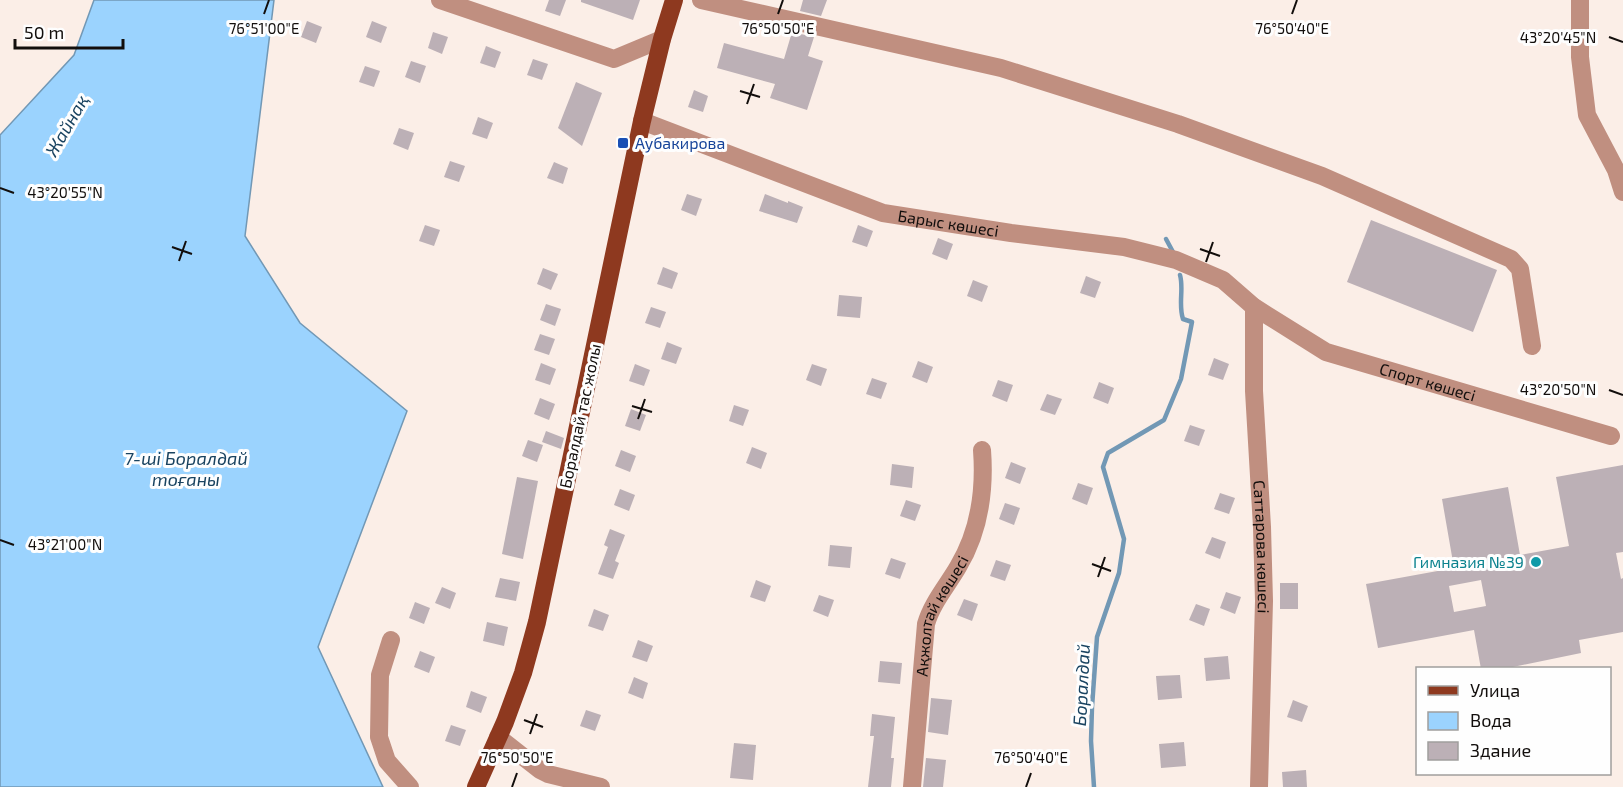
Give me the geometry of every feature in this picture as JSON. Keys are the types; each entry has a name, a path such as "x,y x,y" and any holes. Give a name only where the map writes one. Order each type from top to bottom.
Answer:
{"main road":[{"name":"Боралдай тас жолы","path":"476,787 523,673 537,622 642,121 674,0"}],"street":[{"path":"440,0 614,59 662,39"},
{"path":"701,0 1001,68 1178,124 1322,176 1511,259 1520,269 1532,346"},
{"path":"1580,0 1580,57 1587,115 1616,170 1623,192"},
{"name":"Барыс көшесі","path":"642,121 883,213 1011,233 1124,247 1176,260 1223,280 1254,307"},
{"name":"Спорт көшесі","path":"1254,307 1326,352 1611,436"},
{"name":"Саттарова көшесі","path":"1254,307 1254,391 1264,601 1258,787"},
{"name":"Ақжолтай көшесі","path":"912,787 926,624 929,613 973,539 984,473 982,450"},
{"path":"391,640 380,675 379,737 387,761 410,787"},
{"path":"498,737 548,774 601,787"}],"water":[{"name":"7-ші Боралдай тоғаны","path":"94,0 274,0 245,236 300,323 407,411 318,647 383,787 0,787 0,135 74,55"}],"building":[{"path":"549,0 566,0 560,16 545,11"},
{"path":"581,0 640,0 633,20 581,2"},
{"path":"803,0 827,0 821,16 800,11"},
{"path":"307,21 322,27 316,43 301,37"},
{"path":"372,21 387,27 381,43 366,37"},
{"path":"433,32 448,37 442,54 428,48"},
{"path":"792,32 814,37 808,56 823,61 807,110 770,98 775,84 717,68 724,43 784,59"},
{"path":"486,46 501,52 495,68 480,63"},
{"path":"533,59 548,64 542,80 527,75"},
{"path":"411,61 426,66 420,83 405,77"},
{"path":"365,66 380,71 374,87 359,82"},
{"path":"576,82 602,93 582,146 558,128"},
{"path":"694,90 708,96 703,112 688,107"},
{"path":"478,117 493,123 487,139 472,134"},
{"path":"399,128 414,133 408,150 393,144"},
{"path":"450,161 465,166 459,182 444,177"},
{"path":"554,162 568,168 563,184 547,178"},
{"path":"687,194 702,199 696,216 681,210"},
{"path":"765,194 803,207 797,223 759,211"},
{"path":"1371,220 1497,270 1473,332 1347,282"},
{"path":"425,225 440,230 434,246 419,241"},
{"path":"858,225 873,231 867,247 852,242"},
{"path":"938,238 953,244 947,260 932,254"},
{"path":"663,267 678,273 672,289 657,284"},
{"path":"543,268 558,274 551,290 537,284"},
{"path":"1086,276 1101,282 1095,298 1080,293"},
{"path":"973,280 988,286 982,302 967,296"},
{"path":"839,295 862,297 860,318 837,316"},
{"path":"546,304 561,309 555,326 540,320"},
{"path":"651,307 666,312 660,328 645,323"},
{"path":"540,334 555,339 549,355 534,350"},
{"path":"667,342 682,348 676,364 661,359"},
{"path":"1214,358 1229,364 1223,380 1208,375"},
{"path":"918,361 933,367 927,383 912,377"},
{"path":"541,363 556,369 550,385 535,380"},
{"path":"635,364 650,370 644,386 629,381"},
{"path":"812,364 827,369 821,386 806,380"},
{"path":"872,378 887,383 881,399 866,394"},
{"path":"998,380 1013,385 1007,402 992,396"},
{"path":"1099,382 1114,388 1108,404 1093,398"},
{"path":"1047,394 1062,399 1055,415 1040,410"},
{"path":"540,398 555,404 549,420 534,414"},
{"path":"734,405 749,410 743,426 729,421"},
{"path":"631,409 646,415 640,431 625,426"},
{"path":"1190,425 1205,430 1199,446 1184,441"},
{"path":"546,431 564,438 561,449 542,442"},
{"path":"528,440 543,445 537,462 522,456"},
{"path":"752,447 767,453 761,469 746,463"},
{"path":"621,450 636,456 630,472 615,466"},
{"path":"1011,462 1026,468 1020,484 1005,478"},
{"path":"892,464 914,467 912,488 890,485"},
{"name":"Гимназия №39","path":"1623,465 1623,552 1616,553 1621,579 1623,578 1623,632 1579,640 1581,653 1513,667 1481,667 1474,630 1378,648 1366,584 1454,568 1442,499 1508,487 1520,555 1569,546 1556,477","holes":["1481,580 1486,606 1454,612 1449,586"]},
{"path":"517,477 538,481 523,559 502,554"},
{"path":"1078,483 1093,488 1087,505 1072,499"},
{"path":"620,489 635,495 629,511 614,505"},
{"path":"1220,493 1235,498 1229,514 1214,509"},
{"path":"906,500 921,505 915,521 900,516"},
{"path":"1005,503 1020,508 1014,525 999,519"},
{"path":"610,529 625,535 615,561 619,563 613,579 598,574 608,547 604,545"},
{"path":"1212,537 1226,542 1220,559 1205,553"},
{"path":"830,545 852,547 850,568 828,566"},
{"path":"891,558 906,563 900,579 885,574"},
{"path":"996,560 1011,565 1005,581 990,576"},
{"path":"500,578 520,582 516,601 495,597"},
{"path":"756,580 771,586 765,602 750,597"},
{"path":"1280,583 1298,583 1298,609 1280,609"},
{"path":"442,587 456,593 450,609 435,603"},
{"path":"1226,592 1241,597 1235,614 1220,608"},
{"path":"819,595 834,600 828,617 813,611"},
{"path":"964,599 978,604 972,621 957,615"},
{"path":"415,602 430,608 424,624 409,618"},
{"path":"1196,604 1210,609 1204,626 1189,620"},
{"path":"594,609 609,615 603,631 588,626"},
{"path":"487,622 508,627 504,646 483,641"},
{"path":"638,640 653,646 647,662 632,657"},
{"path":"420,651 435,657 429,673 414,667"},
{"path":"1228,656 1230,679 1206,681 1204,658"},
{"path":"880,661 902,663 900,684 878,682"},
{"path":"1180,675 1182,698 1158,700 1156,676"},
{"path":"634,677 648,683 643,699 628,693"},
{"path":"471,691 487,697 481,713 466,707"},
{"path":"931,698 952,700 948,735 928,732"},
{"path":"1293,700 1308,706 1302,722 1287,717"},
{"path":"586,710 601,715 595,731 580,726"},
{"path":"872,714 895,717 891,787 868,787 874,736 870,736"},
{"path":"451,725 466,730 460,746 445,741"},
{"path":"1184,742 1186,766 1161,768 1159,744"},
{"path":"734,743 756,745 753,780 730,778"},
{"path":"926,758 946,760 943,787 923,787"},
{"path":"1306,770 1307,787 1283,787 1282,772"}],"waterway":[{"name":"Боралдай","path":"1166,239 1173,252"},
{"name":"Боралдай","path":"1094,787 1091,741 1097,637 1119,573 1124,539 1103,467 1108,453 1164,420 1181,379 1192,322 1183,319 1180,275"}],"place":[{"name":"Аубакирова","path":"623,143"},
{"name":"Гимназия №39","path":"1536,562"}],"water label":[{"name":"Жайнақ","path":"67,126"}]}
